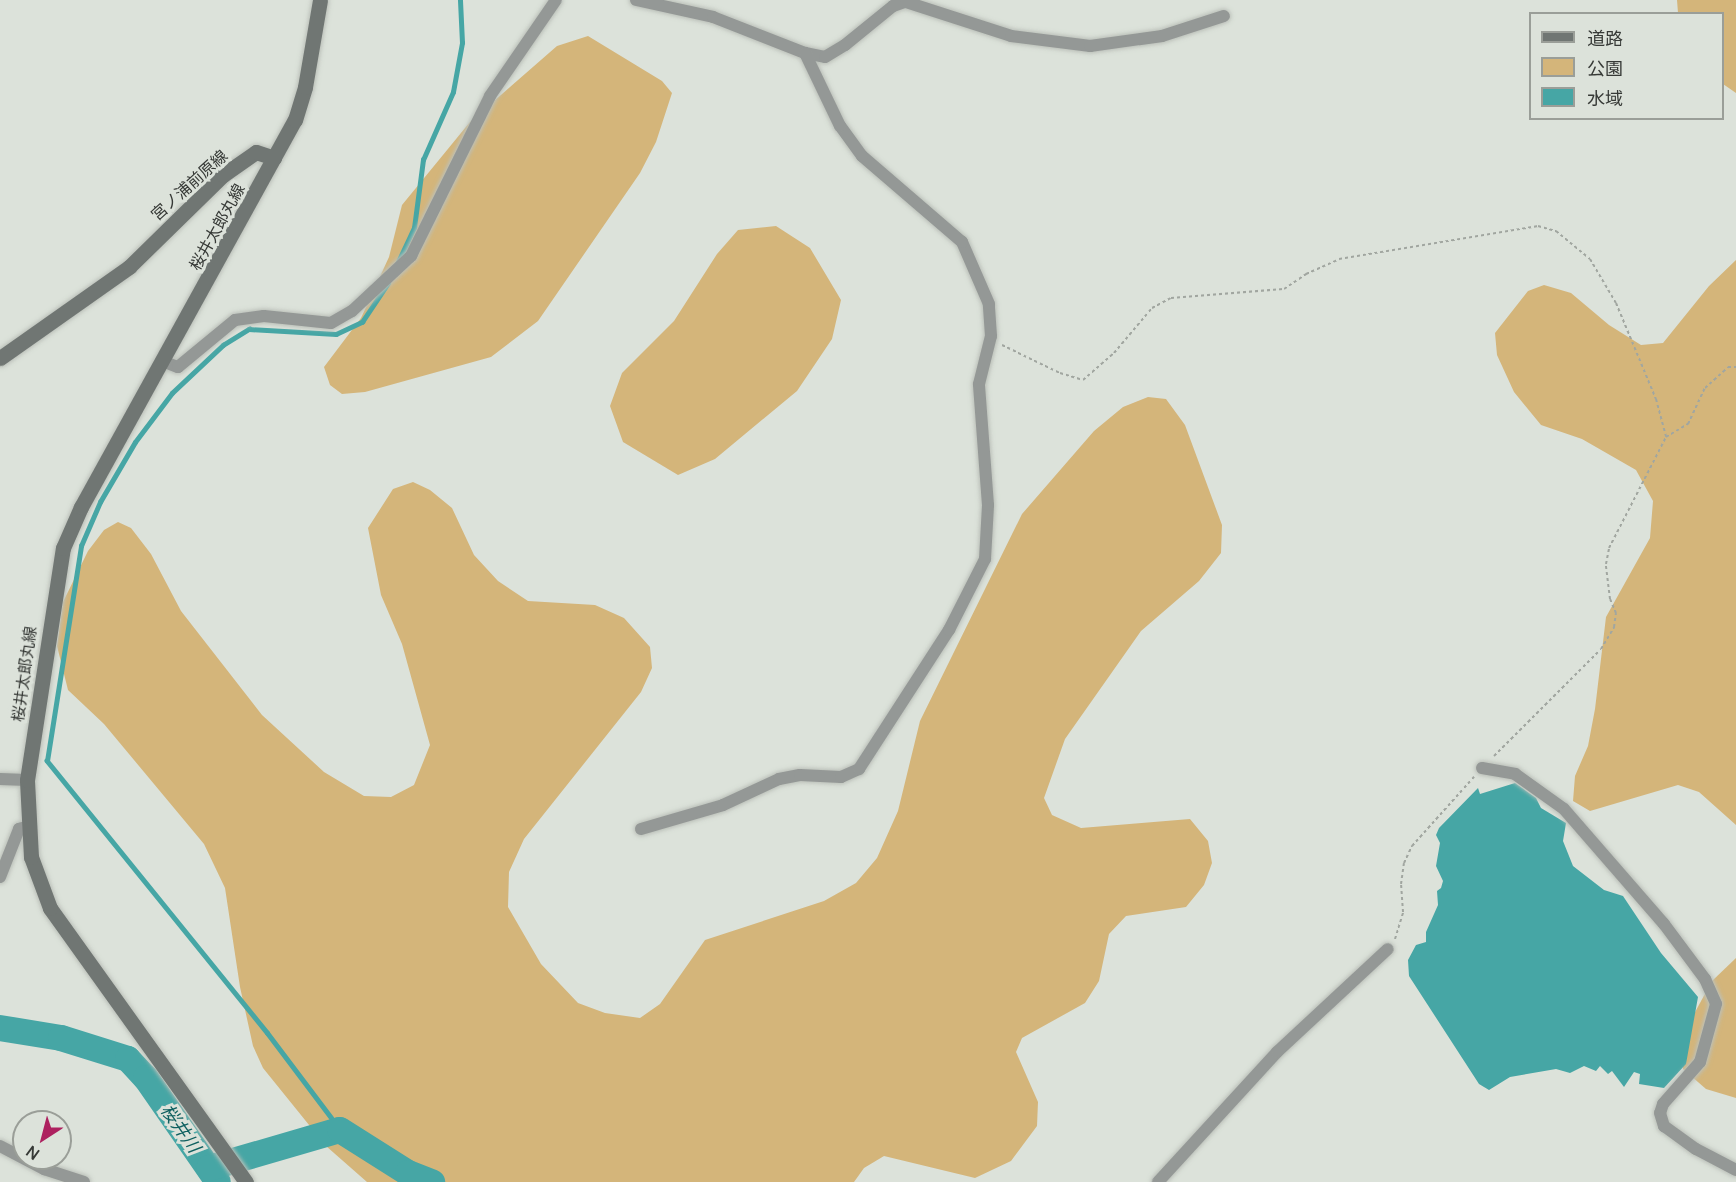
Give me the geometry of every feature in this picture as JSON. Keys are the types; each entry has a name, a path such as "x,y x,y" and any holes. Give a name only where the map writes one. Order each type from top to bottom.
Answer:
{"main road":[{"path":"274,158 295,120 305,87 320,0"},
{"name":"宮ノ浦前原線","path":"0,357 129,267 223,175 256,152 274,158"},
{"name":"桜井太郎丸線","path":"242,1177 67,937 39,883 26,827 27,780 63,548 81,507 274,158"}],"street":[{"path":"162,361 178,367 235,320 264,316 331,323 352,311 386,275 411,256 490,96 556,0"},
{"path":"636,0 748,28 805,53 825,57 834,53 892,6 908,1 1011,36 1090,46 1162,36 1224,16"},
{"path":"641,829 723,805 779,779 800,775 852,775 870,755 949,630 985,559 988,505 979,384 991,336 989,304 962,242 862,156 840,126 805,53"},
{"path":"1482,768 1515,774 1564,808 1664,924 1705,979 1716,1004 1700,1062 1663,1104 1660,1113 1664,1126 1696,1149 1736,1170"},
{"path":"0,779 27,780"},
{"path":"0,878 19,829 26,827"},
{"path":"1158,1182 1276,1052 1388,949"},
{"path":"0,1146 44,1169 84,1182"}],"path":[{"path":"991,336 1027,359 1083,380 1114,353 1152,308 1171,298 1284,289 1306,273 1339,260 1538,226 1556,231 1590,259 1616,303 1656,399 1666,437"},
{"path":"1388,949 1401,921 1401,884 1412,846 1482,768 1601,650 1614,627 1616,613 1610,599 1606,564 1609,548 1666,437 1688,424 1705,388 1728,367 1736,367"}],"green space":[{"path":"1677,0 1736,0 1736,93 1724,85 1724,12 1678,12"},
{"path":"588,36 662,81 672,93 656,142 640,173 538,321 491,357 365,392 342,394 330,385 324,367 361,318 389,257 402,205 470,122 557,46"},
{"path":"776,226 810,248 841,300 832,339 797,391 715,459 678,475 623,442 610,406 622,373 674,321 717,254 738,230"},
{"path":"1736,260 1736,825 1699,792 1678,785 1590,811 1573,801 1575,776 1588,746 1595,709 1606,617 1650,538 1653,501 1636,470 1582,439 1541,425 1514,392 1497,355 1495,333 1528,291 1544,285 1571,293 1609,325 1641,345 1663,343 1709,286"},
{"path":"1148,397 1166,399 1185,425 1222,525 1221,553 1199,581 1141,631 1065,739 1044,798 1052,815 1081,828 1190,819 1208,841 1212,863 1204,885 1186,907 1126,916 1109,934 1099,981 1085,1003 1022,1038 1016,1052 1038,1102 1037,1126 1011,1161 975,1178 884,1156 864,1168 854,1182 367,1182 326,1146 263,1068 253,1046 240,987 225,888 204,844 104,724 68,690 57,646 63,602 88,551 104,530 118,522 131,528 151,554 181,611 262,715 324,772 364,796 391,797 414,785 430,745 402,644 381,595 368,528 393,489 413,482 430,490 452,508 474,555 498,581 528,601 595,605 624,618 650,647 652,668 641,692 524,839 509,872 508,907 541,964 578,1003 605,1013 640,1018 660,1004 705,940 824,901 856,883 877,858 898,811 920,721 1022,514 1094,431 1123,407"},
{"path":"1736,958 1736,1098 1706,1089 1683,1069 1682,1051 1688,1025 1712,981"}],"water":[{"path":"1515,783 1536,798 1541,808 1566,823 1563,841 1573,866 1604,890 1623,896 1661,953 1698,997 1686,1064 1664,1088 1639,1084 1640,1074 1634,1072 1624,1087 1612,1071 1608,1074 1600,1066 1596,1071 1584,1066 1570,1073 1556,1069 1510,1077 1489,1090 1479,1084 1409,976 1408,960 1416,945 1426,942 1426,932 1438,905 1437,891 1441,888 1443,881 1436,866 1440,843 1436,835 1439,828 1478,788 1480,794"}],"waterway":[{"path":"398,262 414,228 423,160 453,92 462,43 460,0"},
{"path":"340,1130 267,1033 47,761 81,546 100,502 135,442 172,393 223,345 249,329 336,334 362,322 388,283"},
{"name":"桜井川","path":"0,1028 61,1038 128,1059 146,1078 218,1182"},
{"name":"桜井川","path":"209,1168 340,1130 408,1173 432,1182"}]}
